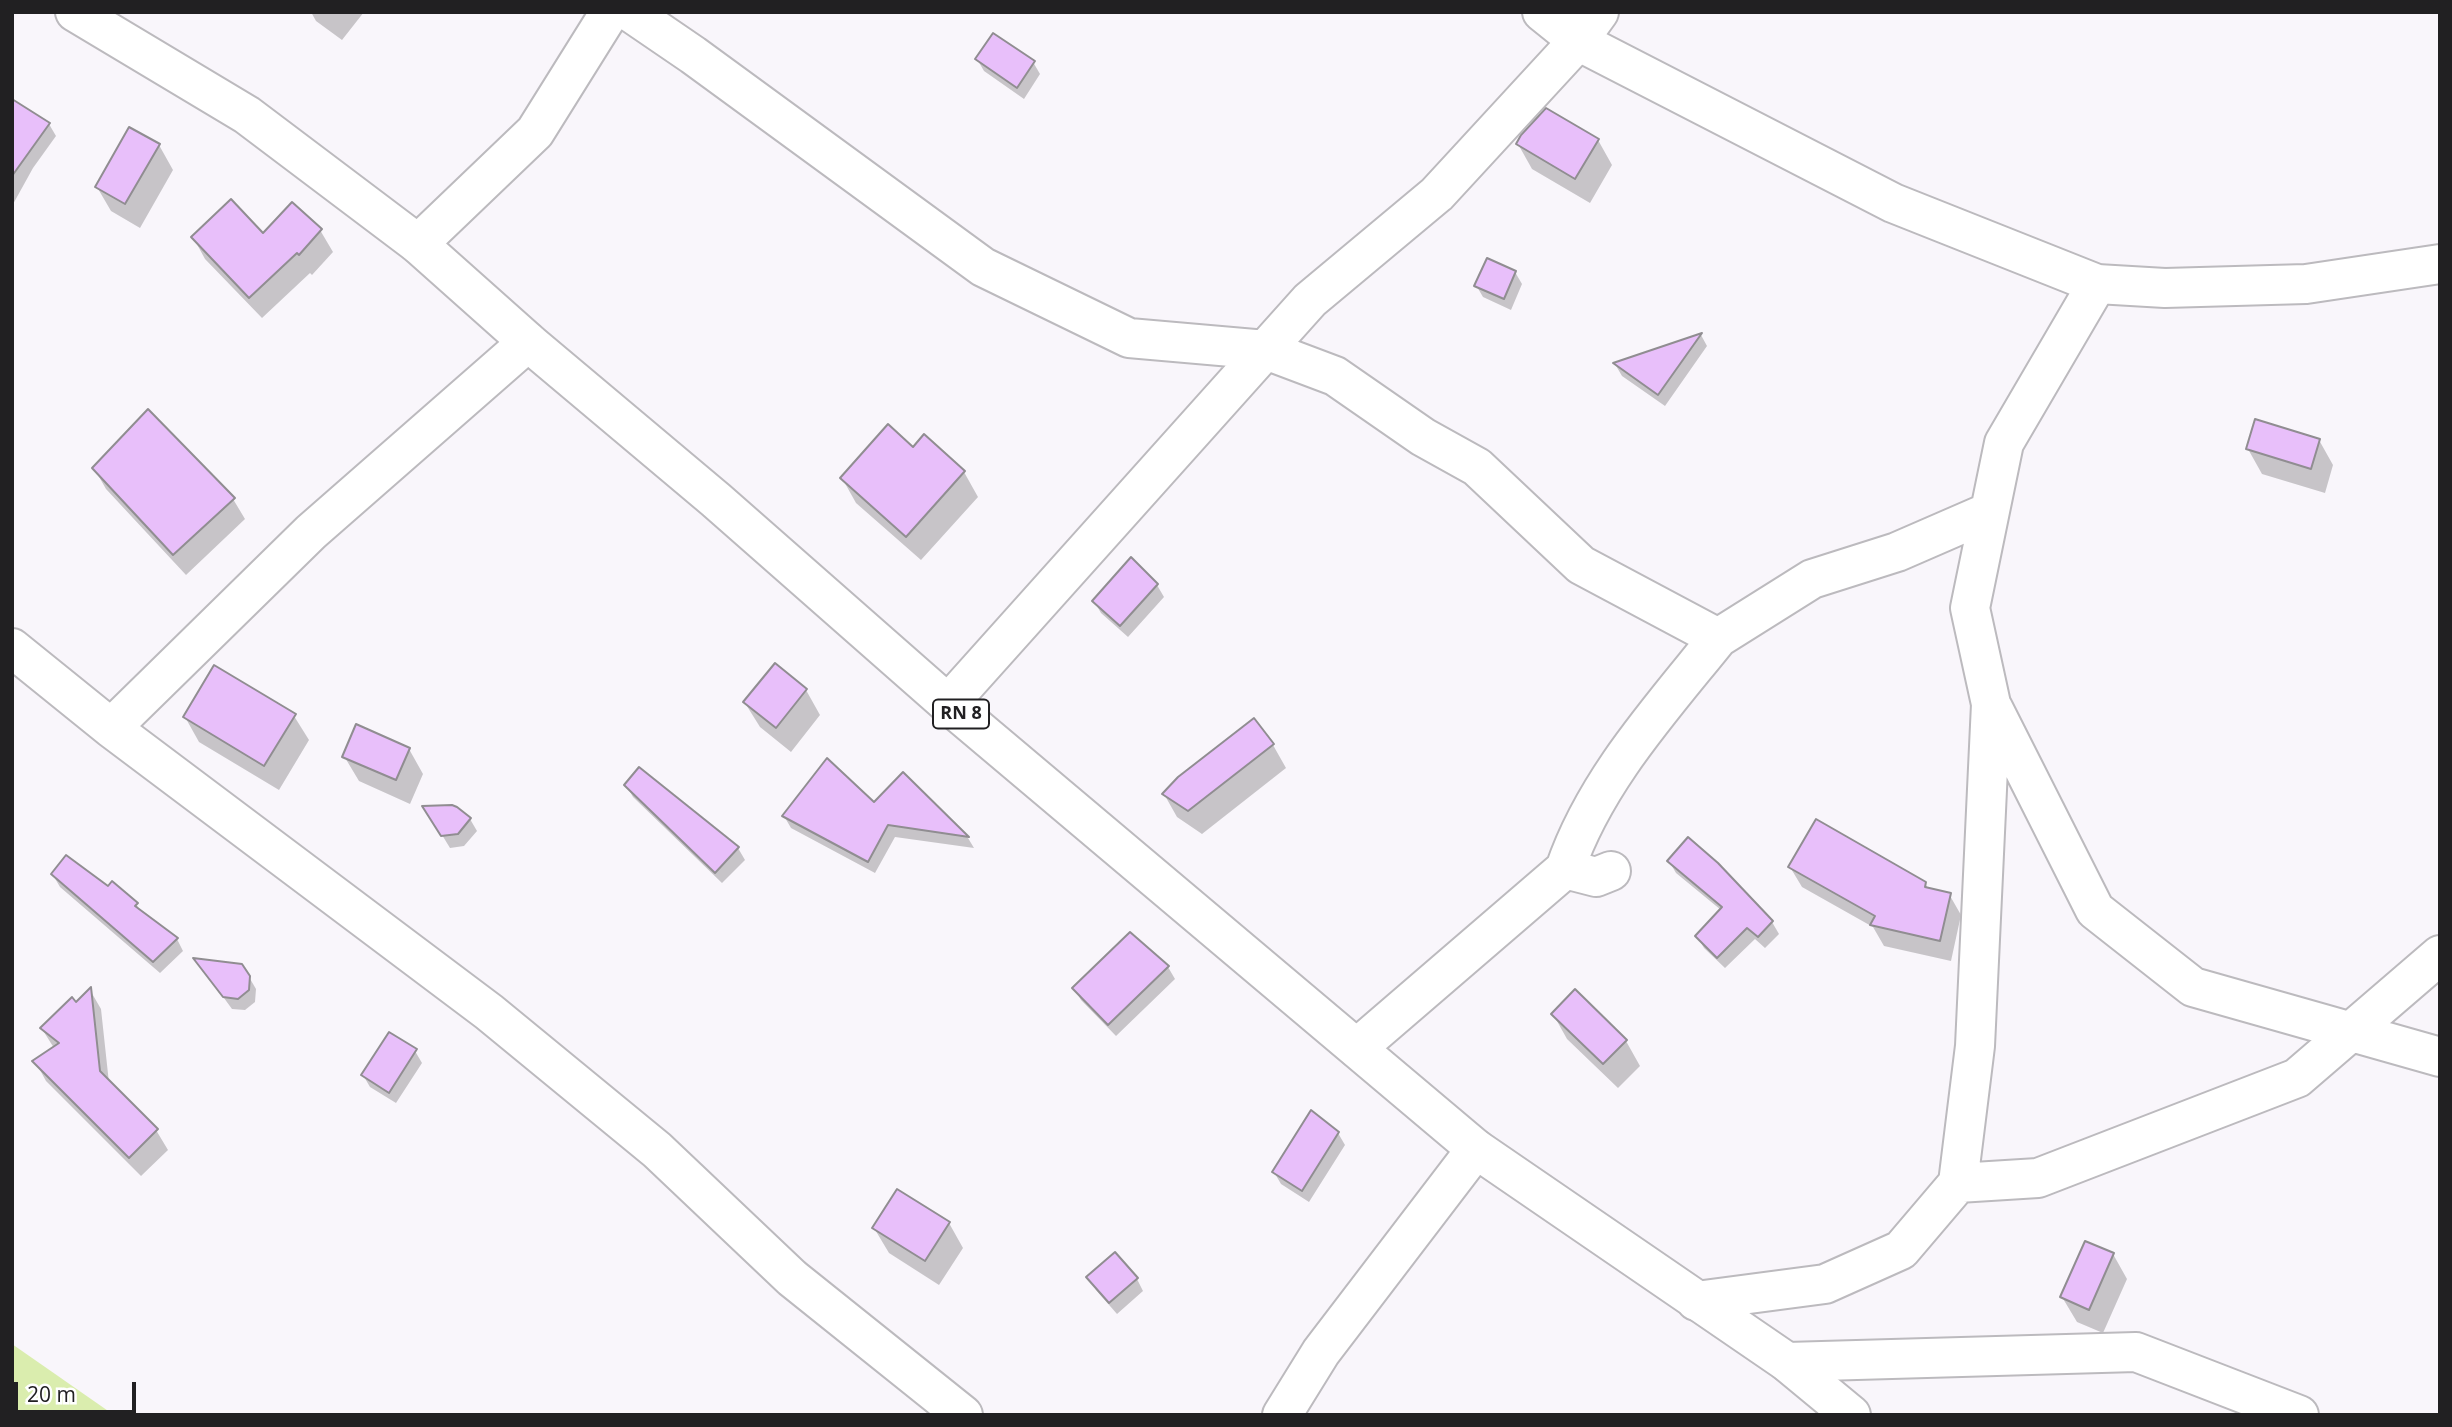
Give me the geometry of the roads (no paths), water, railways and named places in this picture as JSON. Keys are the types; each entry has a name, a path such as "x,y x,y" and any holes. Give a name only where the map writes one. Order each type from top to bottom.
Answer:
{"street":[{"name":"RN 8","path":"75,12 247,115 418,244 948,704 1476,1150 1787,1362 1851,1415"},
{"path":"418,244 535,132 610,12"},
{"path":"631,12 983,267 1129,338 1266,350 1335,376 1423,437 1477,467 1581,565 1718,638"},
{"path":"1542,12 1588,27 1893,203 2097,284 2165,288 2306,284 2440,264"},
{"path":"948,704 1310,300 1437,194 1588,27"},
{"path":"2097,284 2004,443 1970,608 1991,704 2095,909 2193,987 2440,1057"},
{"path":"111,729 311,532 528,342"},
{"path":"1357,1048 1565,869 1576,837 1629,749 1718,638 1812,579 1897,552 1989,512"},
{"path":"12,648 111,729 489,1012 657,1150 792,1278 963,1415"},
{"path":"1696,1301 1825,1284 1901,1250 1958,1182 1975,1046 1991,704"},
{"path":"1565,869 1596,877 1611,871"},
{"path":"1958,1182 2038,1178 2297,1078 2440,955"},
{"path":"1282,1415 1321,1352 1476,1150"},
{"path":"1787,1362 2136,1352 2299,1415"}]}
